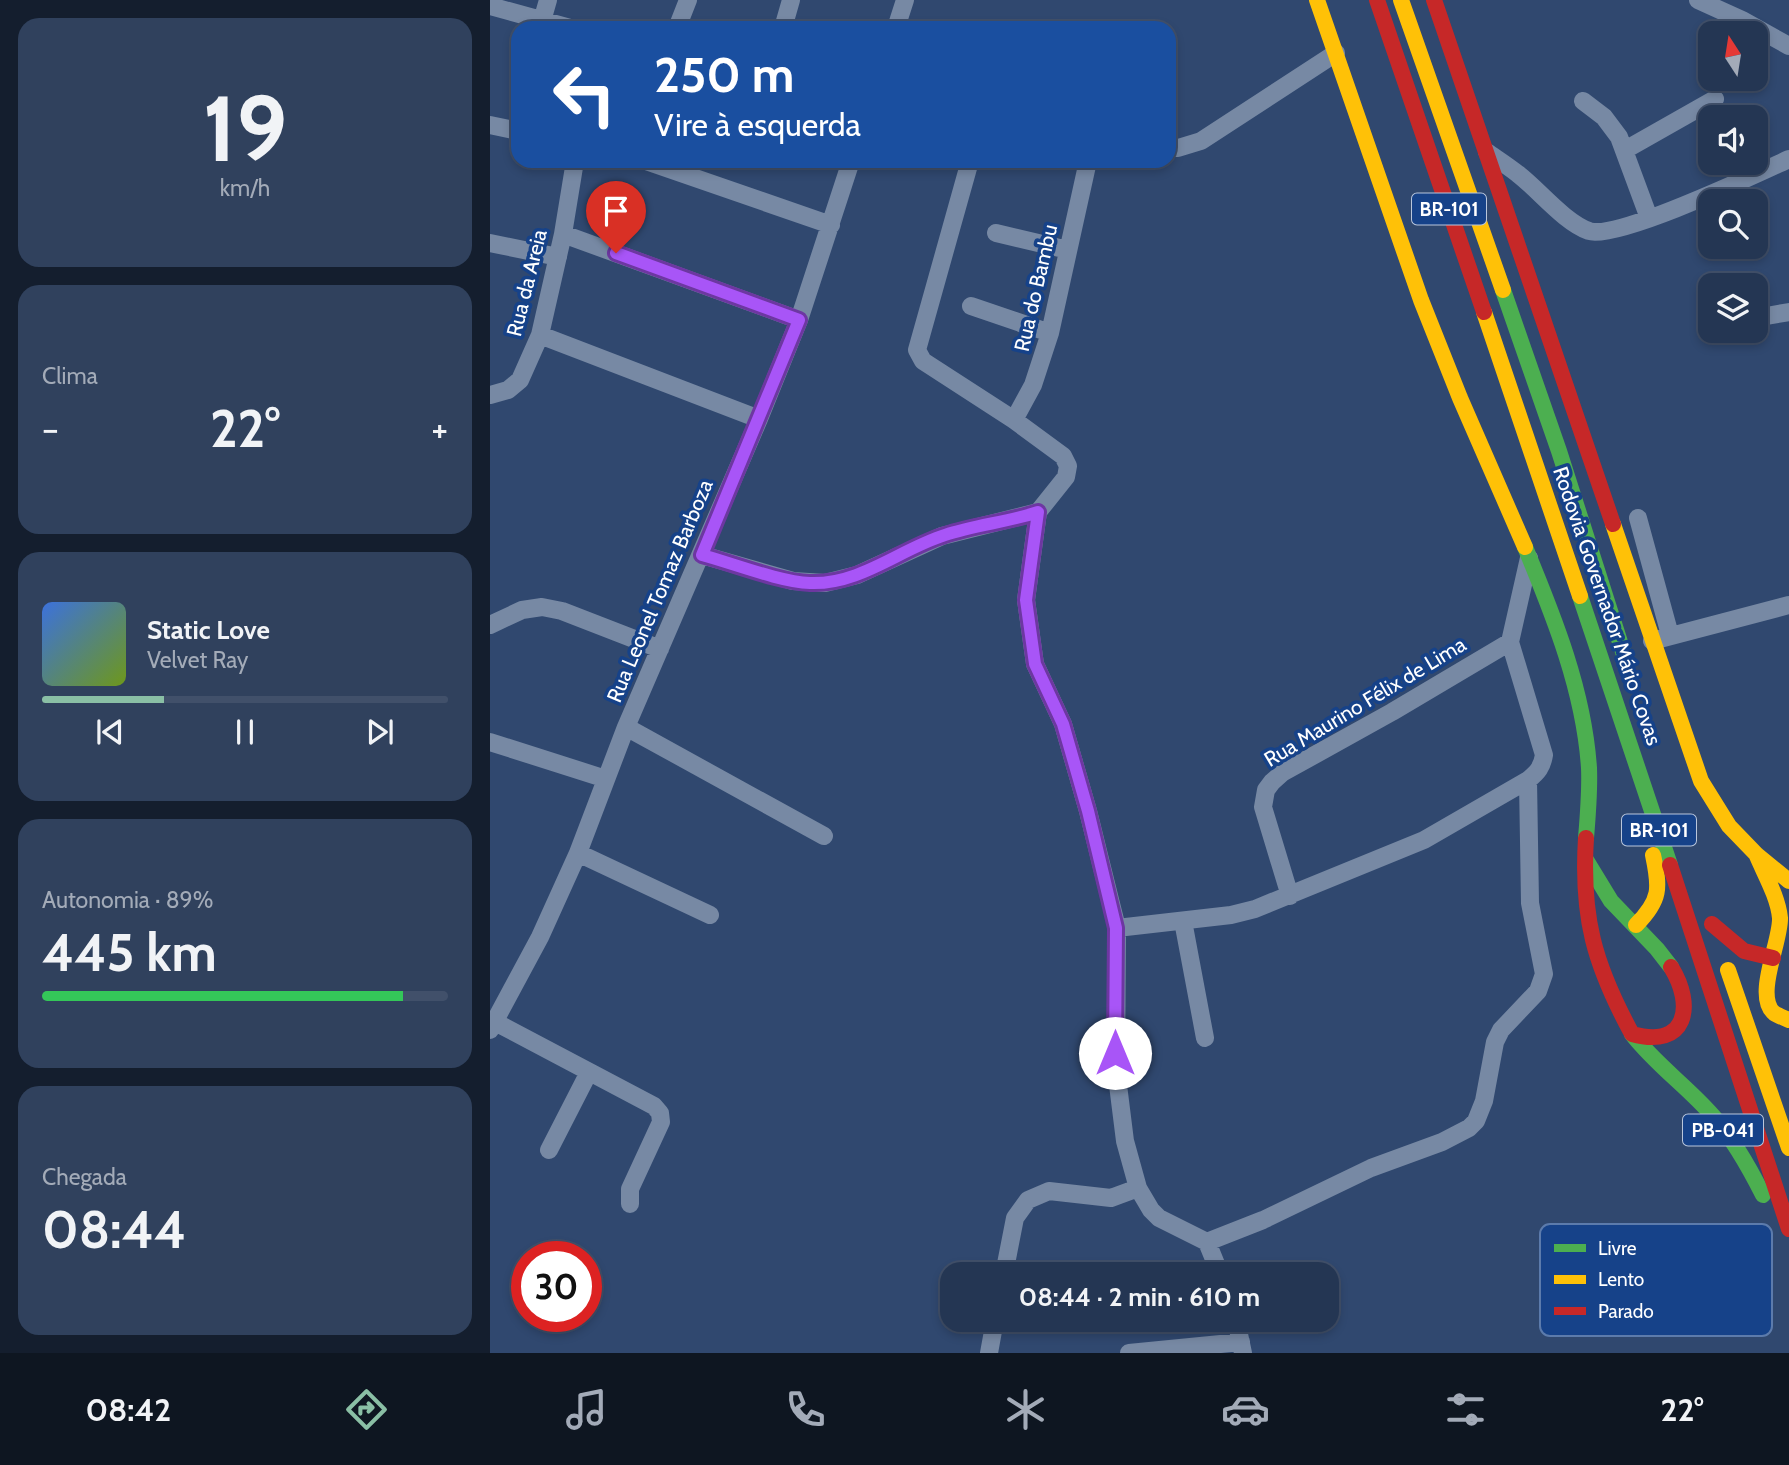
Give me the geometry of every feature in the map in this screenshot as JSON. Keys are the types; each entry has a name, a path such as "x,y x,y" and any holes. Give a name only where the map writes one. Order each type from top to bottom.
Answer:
{"main road":[{"name":"PB-041","path":"1317,0 1441,351 1529,558 1562,645 1585,733 1590,794 1586,912 1592,943 1612,996 1632,1034 1657,1063 1713,1116 1731,1140 1749,1167 1789,1244"},
{"name":"Rodovia Governador Mário Covas","path":"1377,0 1630,741 1789,1229"},
{"name":"Rodovia Governador Mário Covas","path":"1401,0 1559,451 1632,680"},
{"path":"1434,0 1701,780 1729,826 1757,855 1789,881"},
{"path":"1630,741 1659,884 1659,895 1655,904 1636,925"},
{"path":"1757,855 1778,906 1779,932 1766,988 1769,1006 1774,1013 1789,1020"},
{"path":"1586,860 1614,905 1666,959 1680,985 1684,1010 1677,1028 1662,1039 1652,1040 1632,1034"},
{"path":"1773,958 1744,951 1710,918 1789,1148"}],"street":[{"path":"490,6 542,21 548,0"},
{"path":"680,21 688,0"},
{"path":"785,21 792,0"},
{"path":"898,21 905,0"},
{"path":"1698,0 1789,46"},
{"path":"1176,148 1200,141 1336,53"},
{"path":"1625,150 1715,99"},
{"path":"1583,101 1612,125 1625,150 1649,218"},
{"path":"490,125 511,130"},
{"path":"1487,152 1518,174 1575,223 1599,233 1649,218 1789,159"},
{"name":"Rua da Areia","path":"490,395 508,390 520,380 540,335 563,234 574,168"},
{"path":"666,168 831,225"},
{"name":"Rua Leonel Tomaz Barboza","path":"493,1026 540,937 578,853 626,727 759,419 799,320 849,168"},
{"path":"968,168 917,350 923,361 1014,420 1063,456 1068,466 1066,477 1038,512 1026,600 1035,664 1063,724 1088,811 1116,928 1116,1069 1125,1141 1138,1188 1145,1202 1159,1218 1207,1242 1215,1262"},
{"name":"Rua do Bambu","path":"1014,420 1033,385 1050,334 1086,168"},
{"path":"996,233 1068,250"},
{"path":"563,234 799,320"},
{"path":"490,243 558,257"},
{"path":"971,306 1050,334"},
{"path":"1768,316 1789,312"},
{"path":"540,335 759,419"},
{"path":"702,555 793,580 825,583 857,575 942,536 1038,512"},
{"path":"1638,518 1670,635"},
{"path":"1116,928 1243,912 1290,895 1424,840 1538,772 1544,755 1510,642 1529,558"},
{"path":"1652,641 1789,605"},
{"path":"490,625 522,610 542,607 562,611 660,649"},
{"name":"Rua Maurino Félix de Lima","path":"1290,895 1264,807 1266,790 1272,782 1282,773 1510,642"},
{"path":"626,727 824,836"},
{"path":"490,742 606,779"},
{"path":"1207,1242 1263,1220 1371,1168 1442,1142 1469,1128 1476,1121 1484,1101 1495,1042 1501,1030 1538,991 1544,974 1530,903 1528,780"},
{"path":"578,853 710,915"},
{"path":"1183,921 1205,1038"},
{"path":"493,1026 654,1105 660,1113 661,1122 630,1189 630,1204"},
{"path":"549,1150 589,1072"},
{"path":"1006,1262 1015,1218 1028,1200 1048,1191 1111,1198 1138,1188"},
{"path":"989,1353 993,1332"},
{"path":"1129,1353 1242,1348"}],"traffic: fast":[{"path":"1503,290 1559,451 1626,661"},
{"path":"1525,547 1557,627 1581,711 1589,768 1586,838"},
{"path":"1580,596 1670,865"},
{"path":"1586,860 1611,901 1671,967"},
{"path":"1632,1034 1721,1125 1741,1154 1763,1195"}],"traffic: slow":[{"path":"1317,0 1421,300 1525,547"},
{"path":"1401,0 1503,290"},
{"path":"1484,312 1580,596"},
{"path":"1613,524 1701,781 1729,826 1757,855 1789,881"},
{"path":"1636,925 1650,908 1656,893 1657,876 1653,855"},
{"path":"1757,856 1774,894 1780,918 1767,982 1769,1005 1774,1013 1789,1020"},
{"path":"1728,970 1789,1148"}],"traffic: jam":[{"path":"1377,0 1484,312"},
{"path":"1434,0 1613,524"},
{"path":"1586,838 1586,892 1593,939 1608,985 1632,1034 1650,1037 1665,1035 1675,1030 1681,1021 1683,996 1671,967"},
{"path":"1670,865 1789,1229"},
{"path":"1712,924 1744,951 1773,958"}],"route":[{"path":"616,253 799,320 702,555 793,580 825,583 857,575 956,531 1009,521 1038,512 1026,600 1035,664 1063,724 1088,811 1116,928 1115,1053"}]}
